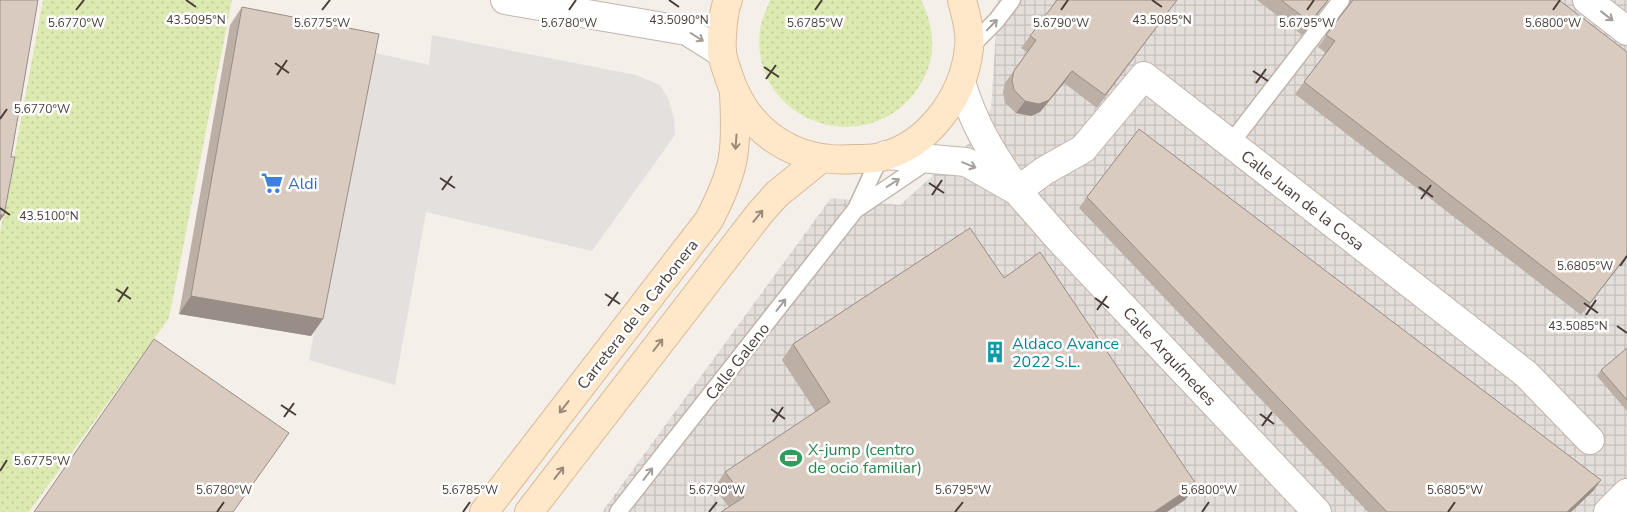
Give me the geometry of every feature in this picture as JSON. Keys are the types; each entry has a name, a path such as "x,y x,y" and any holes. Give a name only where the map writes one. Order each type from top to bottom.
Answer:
{"street":[{"path":"506,0 686,31 722,53"},
{"path":"728,0 722,53 734,93 755,124 784,147 819,160 883,156 914,142 943,116 961,82 969,48 968,21 962,0"},
{"path":"1587,0 1627,31"},
{"name":"Calle Juan de la Cosa","path":"1017,191 1044,171 1083,149 1144,76 1526,374 1590,440"},
{"path":"961,82 971,114 985,142 1017,191"},
{"name":"Carretera de la Carbonera","path":"484,512 709,220 734,164 736,139 734,93"},
{"name":"Calle Arquímedes","path":"883,156 966,162 1017,191 1066,246 1317,512"},
{"path":"529,512 760,213 777,194 819,160"},
{"path":"1608,512 1627,493"}],"lane":[{"path":"969,48 1012,0"},
{"path":"1231,143 1341,0"},
{"name":"Calle Galeno","path":"618,512 856,209 883,156"},
{"name":"Calle Galeno","path":"856,209 883,189 931,159"}],"shaded area":[{"path":"998,0 1627,0 1627,512 602,512 831,198 900,205 968,144 991,108"},
{"path":"432,35 636,75 660,85 668,98 674,118 675,135 592,251 426,212 395,385 309,360 367,51 429,65"}],"green space":[{"path":"43,0 232,0 169,318 29,512 0,512 0,233"},
{"path":"770,0 921,0 929,20 932,40 930,60 923,80 901,107 874,122 845,127 816,121 791,108 772,86 761,58 761,25"}],"building":[{"path":"0,0 38,0 11,157 15,157 4,215 0,215"},
{"path":"1057,0 1177,0 1105,95 1072,71 1049,100 1039,104 1025,101 1014,90 1012,80 1014,71 1036,40 1030,36"},
{"path":"1281,0 1328,0 1310,22"},
{"path":"1353,0 1559,0 1627,52 1627,255 1590,303 1304,82 1335,41 1326,35"},
{"name":"Aldi","path":"242,7 379,34 323,319 191,296"},
{"path":"1139,129 1601,480 1567,512 1387,512 1087,197"},
{"name":"Aldaco Avance 2022 S.L.","path":"970,228 1004,278 1040,252 1196,484 1154,512 721,512 744,497 725,472 830,402 793,344"},
{"path":"154,339 289,433 233,512 34,512"},
{"path":"1627,348 1627,400 1601,370"}],"place":[{"name":"Aldi","path":"272,183"},
{"name":"Aldaco Avance 2022 S.L.","path":"995,352"},
{"name":"X-jump (centro de ocio familiar)","path":"791,458"}]}
